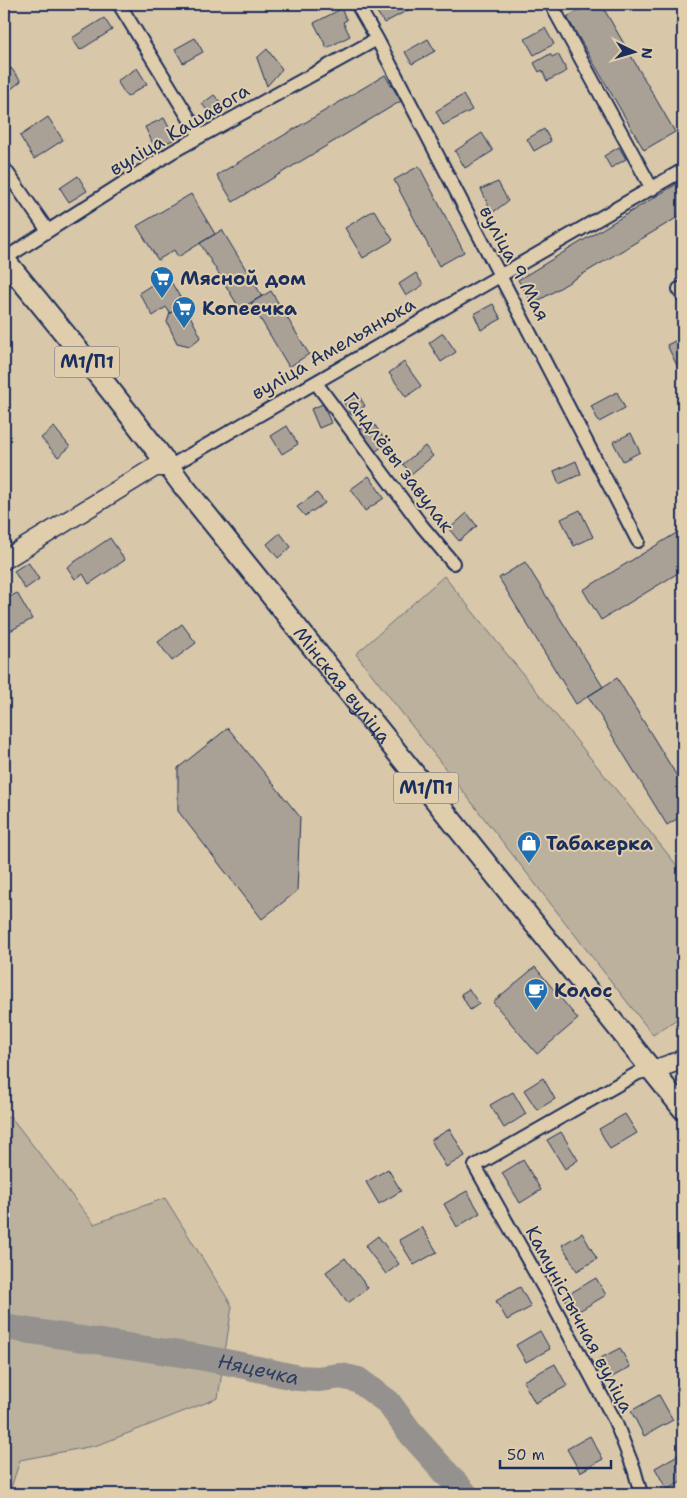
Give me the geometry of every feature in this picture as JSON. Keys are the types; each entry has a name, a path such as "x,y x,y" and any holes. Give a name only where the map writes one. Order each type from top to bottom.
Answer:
{"main road":[{"name":"Мінская вуліца","path":"4,259 58,325 168,467 683,1109"}],"street":[{"path":"119,4 200,136"},
{"name":"вуліца 9 Мая","path":"356,4 377,39 638,541"},
{"path":"550,4 652,189"},
{"name":"вуліца Кашавога","path":"4,259 172,152 377,39"},
{"path":"4,168 48,231"},
{"name":"вуліца Амельянюка","path":"4,560 155,467 168,467 683,170"},
{"name":"Гандлёвы завулак","path":"316,383 422,526 453,563"},
{"path":"653,1070 683,1058"},
{"name":"Камуністычная вуліца","path":"641,1494 634,1469 615,1421 550,1299 475,1166 638,1073 653,1070"}],"shaded area":[{"path":"444,576 683,873 683,1015 653,1035 356,654"},
{"path":"10,1116 94,1224 165,1198 232,1306 218,1398 98,1445 20,1460 9,1494 4,1494 4,1119"}],"building":[{"path":"384,4 410,4 412,8 384,23 375,9"},
{"path":"590,4 601,4 675,132 644,150 567,17"},
{"path":"341,9 347,20 343,22 350,36 327,48 314,23"},
{"path":"104,18 112,30 80,50 72,38"},
{"path":"545,28 554,44 534,55 525,39"},
{"path":"195,38 203,52 183,63 175,49"},
{"path":"428,39 435,51 412,64 405,52"},
{"path":"267,49 282,69 267,86 257,58"},
{"path":"550,54 552,57 558,54 567,71 547,81 542,70 539,72 534,63"},
{"path":"11,68 21,81 4,95 4,74"},
{"path":"137,68 147,84 127,97 117,81"},
{"path":"385,75 401,101 233,202 217,175"},
{"path":"214,95 225,107 213,117 202,104"},
{"path":"463,95 472,110 443,125 436,111"},
{"path":"48,117 63,140 34,159 20,136"},
{"path":"164,118 175,139 155,148 145,127"},
{"path":"544,129 551,141 534,151 527,139"},
{"path":"482,133 493,151 465,168 455,151"},
{"path":"619,147 626,159 611,168 604,156"},
{"path":"419,166 464,252 439,266 394,180"},
{"path":"78,176 87,191 69,202 60,188"},
{"path":"683,180 683,214 533,304 518,280"},
{"path":"498,182 508,201 492,213 481,189"},
{"path":"191,194 215,234 178,257 174,250 158,260 137,226"},
{"path":"374,210 393,240 363,258 345,228"},
{"path":"222,230 262,296 240,309 200,243"},
{"path":"416,273 423,285 406,296 399,284"},
{"name":"Мясной дом","path":"167,275 184,304 170,313 166,307 153,316 139,293"},
{"path":"271,291 309,354 289,367 251,303"},
{"name":"Копеечка","path":"184,304 201,337 190,346 177,343 167,322 170,313"},
{"path":"493,304 501,319 481,330 474,314"},
{"path":"443,333 456,352 441,362 429,343"},
{"path":"683,337 683,378 667,345"},
{"path":"404,362 421,386 406,397 389,373"},
{"path":"617,392 625,408 599,422 591,406"},
{"path":"358,394 365,406 351,415 344,403"},
{"path":"323,404 331,423 319,428 311,409"},
{"path":"372,421 387,443 375,452 360,430"},
{"path":"287,426 298,444 282,454 271,436"},
{"path":"54,427 70,447 58,457 41,438"},
{"path":"631,433 640,452 623,461 613,442"},
{"path":"425,446 433,456 411,474 403,464"},
{"path":"576,461 581,474 559,484 554,471"},
{"path":"369,476 384,498 365,511 351,489"},
{"path":"317,493 325,503 305,516 297,507"},
{"path":"580,510 593,537 574,546 561,519"},
{"path":"467,513 477,526 459,541 449,529"},
{"path":"683,529 683,570 601,620 583,590"},
{"path":"280,533 291,547 278,558 267,544"},
{"path":"110,538 125,560 89,584 83,574 75,579 67,567"},
{"path":"28,562 39,579 25,589 14,571"},
{"path":"525,562 603,687 576,704 499,578"},
{"path":"17,593 32,619 10,631 4,619 4,600"},
{"path":"182,624 196,643 172,661 158,642"},
{"path":"617,678 683,786 683,815 667,825 588,696"},
{"path":"228,728 300,817 297,891 262,919 178,811 178,768"},
{"name":"Колос","path":"535,967 578,1019 537,1054 493,1002"},
{"path":"469,989 479,1004 470,1010 461,994"},
{"path":"543,1078 555,1099 537,1110 524,1090"},
{"path":"513,1092 526,1114 504,1128 490,1105"},
{"path":"625,1114 637,1133 610,1149 599,1129"},
{"path":"450,1129 465,1156 446,1167 431,1140"},
{"path":"561,1132 578,1160 565,1169 547,1140"},
{"path":"523,1160 541,1190 520,1203 502,1173"},
{"path":"388,1169 401,1191 379,1204 366,1182"},
{"path":"467,1191 480,1213 457,1227 444,1204"},
{"path":"422,1227 437,1252 414,1265 399,1240"},
{"path":"582,1233 597,1259 577,1271 562,1245"},
{"path":"378,1236 399,1264 386,1274 365,1246"},
{"path":"345,1258 368,1288 348,1303 326,1272"},
{"path":"596,1278 606,1295 574,1314 564,1297"},
{"path":"520,1287 531,1307 507,1320 496,1301"},
{"path":"540,1331 550,1349 526,1362 516,1345"},
{"path":"620,1348 630,1367 607,1380 597,1360"},
{"path":"555,1364 567,1386 535,1403 523,1381"},
{"path":"659,1395 673,1420 644,1436 631,1411"},
{"path":"590,1436 603,1459 580,1472 567,1449"},
{"path":"683,1452 683,1481 667,1490 655,1468"}],"waterway":[{"name":"Няцечка","path":"4,1327 193,1356 298,1378 318,1379 341,1376 358,1380 388,1402 412,1435 465,1494"}],"place":[{"name":"Мясной дом","path":"162,299"},
{"name":"Копеечка","path":"184,329"},
{"name":"Табакерка","path":"529,864"},
{"name":"Колос","path":"536,1011"}]}
